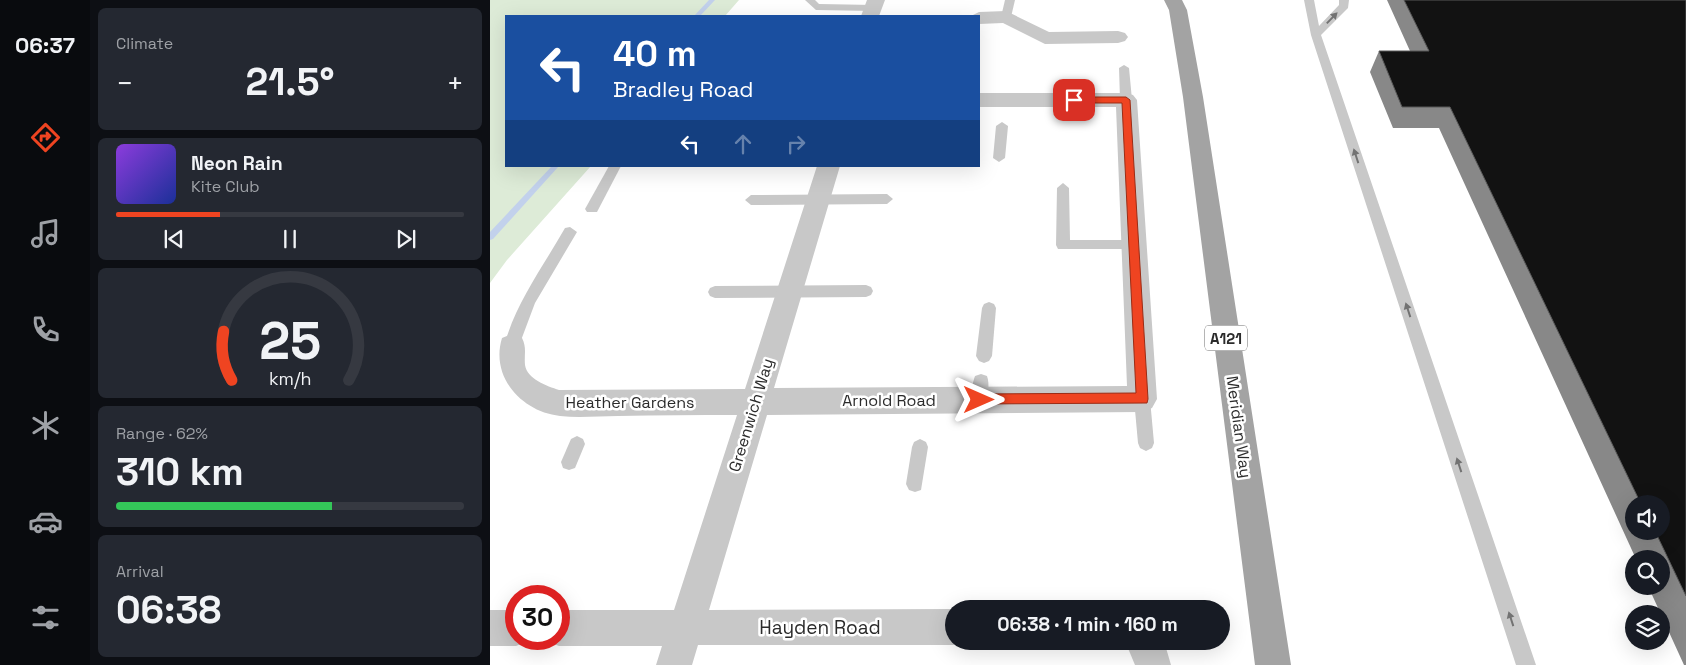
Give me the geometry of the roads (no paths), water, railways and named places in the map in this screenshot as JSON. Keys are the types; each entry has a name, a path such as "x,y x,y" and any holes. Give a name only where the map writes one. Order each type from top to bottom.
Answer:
{"main road":[{"name":"Meridian Way","path":"1178,3 1273,665"}],"street":[{"path":"980,18 1008,9 1045,38 1118,37"},
{"path":"980,100 1004,106 1126,100 1142,399"},
{"name":"Greenwich Way","path":"674,665 830,167"},
{"name":"Heather Gardens","path":"512,346 511,366 520,385 546,399 592,411 755,401"},
{"name":"Arnold Road","path":"755,401 925,409 980,390 1142,399"},
{"name":"Hayden Road","path":"570,628 945,627"},
{"path":"490,628 505,628"},
{"path":"1148,650 1153,665"}],"lane":[{"path":"810,0 816,8 873,8"},
{"path":"1309,0 1316,35 1526,665"},
{"path":"1316,35 1344,6 1344,0"},
{"path":"1124,68 1126,100"},
{"path":"999,158 1002,126"},
{"path":"592,209 614,167"},
{"path":"1063,188 1063,246 1135,245"},
{"path":"751,200 887,199"},
{"path":"512,346 516,326 526,303 570,232"},
{"path":"715,292 866,291"},
{"path":"984,356 989,308"},
{"path":"1142,399 1146,443"},
{"path":"569,462 577,444"},
{"path":"915,484 920,447"}],"waterway":[{"path":"698,15 712,0"},
{"path":"490,237 555,167"}]}
